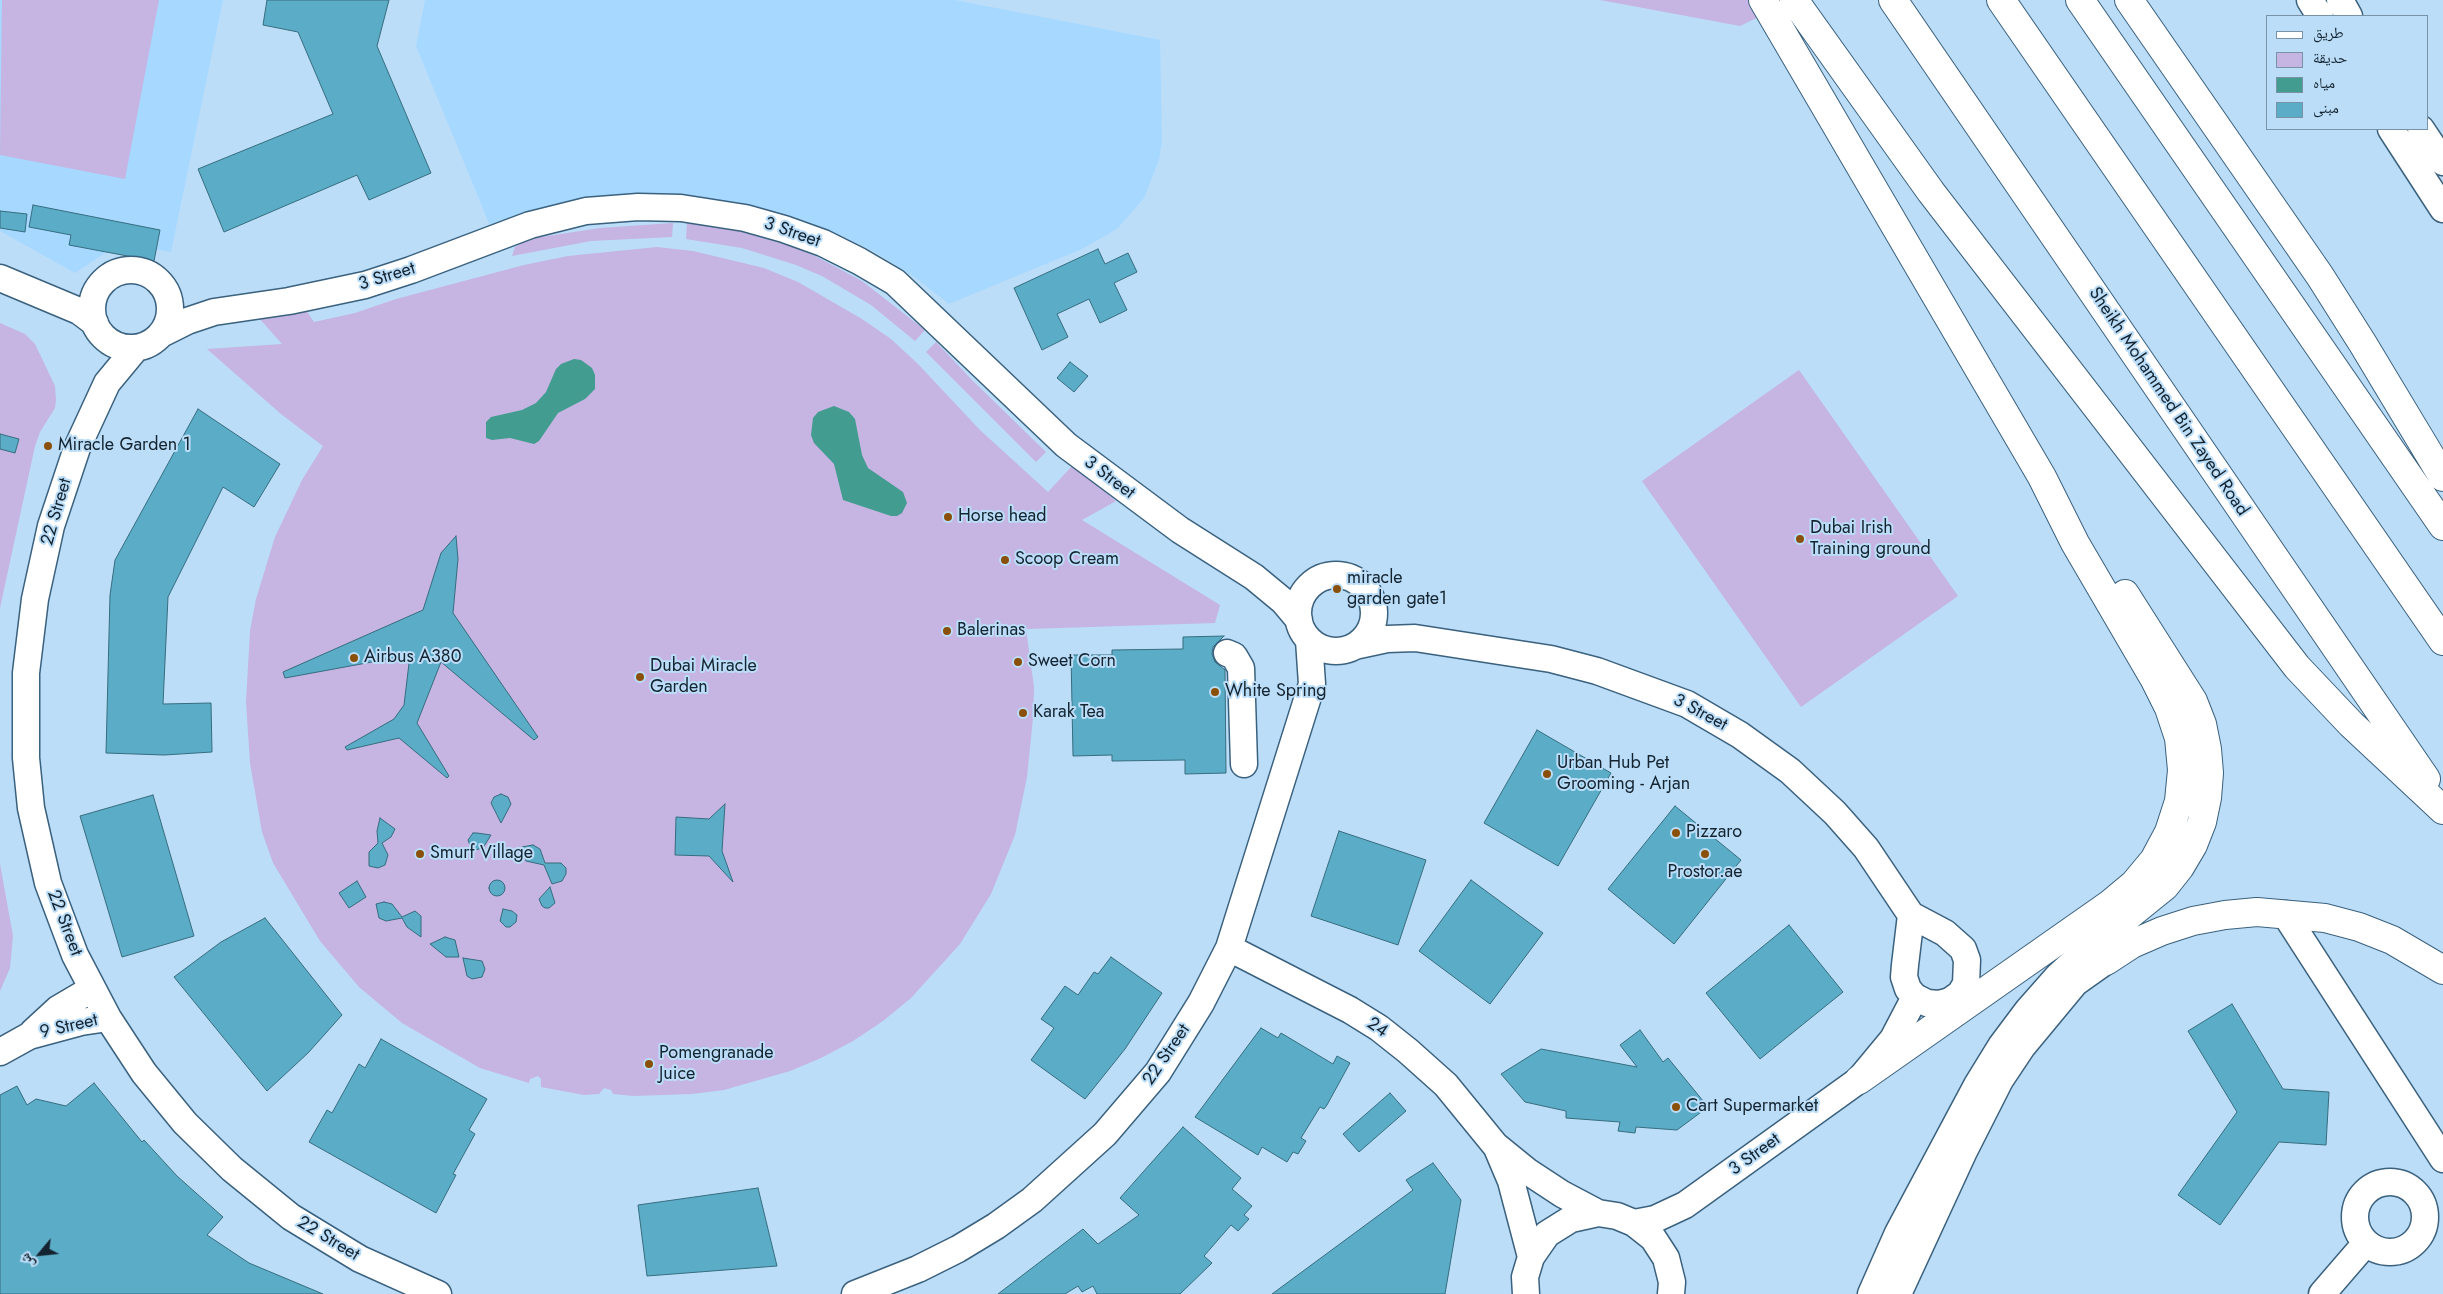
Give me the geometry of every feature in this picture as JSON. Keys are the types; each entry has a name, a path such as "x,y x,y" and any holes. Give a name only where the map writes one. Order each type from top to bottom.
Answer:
{"highway":[{"path":"1763,0 2042,477 2075,543 2169,708 2179,738 2181,762 2179,801 2170,832 2158,853 2134,884 2110,904 1859,1080"},
{"path":"1794,0 1930,192 2297,667 2351,724 2443,810"},
{"path":"1878,0 1960,100"},
{"name":"Sheikh Mohammed Bin Zayed Road","path":"1893,0 2443,804"},
{"path":"2001,0 2443,641"},
{"path":"2080,0 2443,526"},
{"path":"2129,0 2336,300 2443,477"},
{"path":"2136,0 2183,77"},
{"path":"2042,477 2092,545 2181,680 2193,701 2202,724 2207,748 2209,773 2207,798 2202,822 2192,845 2180,867 2165,886 2099,953"},
{"path":"2099,953 2132,944 2162,931 2193,921 2257,912 2325,918 2359,927 2392,940 2443,970"}],"street":[{"path":"2310,0 2319,15"},
{"path":"2340,0 2348,15"},
{"path":"2392,130 2443,209"},
{"path":"2422,130 2443,162"},
{"name":"3 Street","path":"161,334 193,318 230,309 289,302 364,285 411,270 530,225 586,211 638,206 681,208 745,218 823,243 859,261 894,282 1066,445 1180,530 1254,577 1283,601 1304,630"},
{"path":"0,263 40,280 66,288 96,292"},
{"path":"0,278 79,311 110,342 122,347 136,348 154,341 161,334 170,314 167,292 159,282 138,270 125,271 113,275 96,292 93,307 98,328"},
{"name":"3 Street","path":"167,292 203,306 230,309"},
{"name":"22 Street","path":"98,328 102,365 100,397"},
{"name":"22 Street","path":"136,348 115,371 100,397 77,448 62,491 40,574 28,648 25,728 30,801 41,855 61,919 92,989 108,1018 144,1072 180,1117 208,1147 261,1194 325,1239 360,1259 438,1294"},
{"path":"1330,576 1348,577 1363,587 1369,594 1374,613 1373,625 1354,647 1327,650 1304,630 1301,600 1313,583 1330,576"},
{"name":"3 Street","path":"1254,577 1277,583 1313,583"},
{"name":"3 Street","path":"1374,613 1393,628 1415,638"},
{"name":"22 Street","path":"855,1294 918,1270 989,1231 1032,1200 1082,1157 1133,1104 1158,1072 1201,1003 1229,948 1312,684 1304,630"},
{"name":"3 Street","path":"1354,647 1387,639 1415,638 1551,659 1597,671 1687,704 1740,735 1790,771 1835,813 1866,848 1911,915"},
{"name":"22 Street","path":"1312,684 1354,647"},
{"path":"1226,653 1234,656 1242,668 1238,763 1285,768"},
{"path":"2285,914 2443,1159"},
{"path":"1911,915 1932,925 1955,940 1968,960 1968,972 1963,989 1950,1001 1939,1004 1927,1003 1915,997 1908,988 1904,977 1911,915"},
{"name":"24","path":"1229,948 1350,1010 1379,1028 1446,1085 1495,1145 1527,1171 1562,1194 1598,1213"},
{"path":"1871,1294 1898,1233 1977,1085 2001,1046 2028,1010 2058,976 2099,953"},
{"path":"1898,1294 1964,1151 2000,1080 2022,1047 2099,953"},
{"name":"9 Street","path":"30,1036 58,1009 92,989"},
{"name":"3 Street","path":"1634,1223 1655,1219 1685,1205 1859,1080 1893,1039 1915,997"},
{"name":"9 Street","path":"0,1052 30,1036 81,1022 108,1018"},
{"name":"24","path":"1495,1145 1514,1191 1531,1257"},
{"path":"1526,1294 1526,1277 1531,1257 1547,1234 1571,1219 1598,1213 1617,1216 1634,1223 1653,1238 1666,1258 1672,1282 1671,1294"},
{"path":"2322,1294 2366,1243"}],"shaded area":[{"path":"0,0 223,0 171,252 120,243 75,273 0,231"},
{"path":"425,0 955,0 1160,40 1162,140 1159,160 1144,198 1117,229 1082,249 949,304 913,276 875,252 834,232 792,216 748,204 658,195 491,228 416,46"}],"green space":[{"path":"2,0 159,0 125,179 0,155"},
{"path":"1600,0 1794,0 1740,26"},
{"path":"673,223 672,237 591,241 512,256 515,247 528,239 600,228"},
{"path":"687,223 739,231 790,246 815,256 862,281 925,330 915,341 871,305 822,276 796,265 742,248 686,239"},
{"name":"Dubai Miracle Garden","path":"657,247 693,251 764,268 798,282 862,319 891,339 918,364 980,430 1048,492 1073,465 1116,501 1082,520 1220,605 1215,623 1026,629 1034,687 1033,718 1027,777 1015,835 991,894 960,944 911,998 883,1021 853,1041 821,1058 790,1071 724,1090 692,1094 634,1096 613,1094 611,1090 604,1088 599,1094 584,1095 541,1087 541,1079 538,1076 530,1079 529,1083 480,1068 402,1023 359,987 320,941 273,863 262,832 250,763 246,702 250,631 256,599 275,537 302,480 323,446 281,414 207,349 282,344 259,318 306,310 314,322 355,313 396,299 524,265 568,256"},
{"path":"0,323 25,334 35,344 55,386 56,400 55,408 40,432 35,446 0,608"},
{"path":"936,342 1046,452 1036,462 926,352"},
{"name":"Dubai Irish Training ground","path":"1799,370 1958,596 1801,707 1642,481"},
{"path":"0,864 13,936 10,968 0,991"}],"water":[{"path":"574,359 581,360 592,368 595,375 595,389 585,399 558,413 539,441 534,444 510,438 492,440 486,438 486,422 491,417 522,410 536,403 546,392 556,369 561,364"},
{"path":"834,406 849,412 855,419 862,455 868,468 903,492 907,503 902,513 897,516 891,516 843,500 834,464 814,443 811,435 813,418 818,412"}],"building":[{"path":"267,0 389,0 377,46 431,173 369,200 357,175 224,232 198,169 333,114 298,32 263,25"},
{"path":"33,205 160,230 154,261 69,245 71,235 29,227"},
{"path":"0,211 27,214 25,232 0,228"},
{"path":"1098,249 1105,264 1128,253 1137,272 1114,283 1127,310 1100,323 1089,299 1057,314 1068,337 1042,350 1014,288"},
{"path":"1070,362 1088,376 1074,392 1057,378"},
{"path":"198,409 280,464 254,507 223,487 168,597 163,704 211,703 212,752 164,755 106,753 110,595 115,560"},
{"path":"0,434 19,439 15,453 0,449"},
{"name":"Airbus A380","path":"456,536 458,559 453,613 538,737 534,740 441,662 417,723 449,776 447,778 399,738 347,750 345,747 394,719 404,705 410,655 285,678 283,672 423,610 441,553"},
{"path":"1224,636 1213,647 1212,654 1215,662 1225,670 1226,773 1185,774 1185,760 1112,761 1112,755 1073,756 1071,655 1112,655 1112,650 1183,649 1183,637"},
{"path":"1537,730 1611,773 1558,866 1484,823"},
{"path":"501,794 508,797 511,804 501,823 491,803 494,797"},
{"path":"153,795 194,936 122,957 80,816"},
{"path":"725,804 722,851 733,882 709,856 675,855 676,817 709,819"},
{"path":"1675,806 1741,860 1674,944 1608,889"},
{"path":"380,818 395,829 391,837 382,843 388,855 385,865 378,868 369,866 369,852 378,843 377,831"},
{"path":"1339,831 1426,860 1398,945 1311,916"},
{"path":"473,833 491,835 483,848 475,850 471,848 468,840"},
{"path":"533,845 540,849 545,863 561,863 566,868 566,874 562,881 552,884 544,865 526,861 522,847"},
{"path":"494,880 500,880 505,885 503,894 494,896 489,891 489,885"},
{"path":"1471,880 1543,933 1490,1004 1419,951"},
{"path":"357,881 366,897 349,908 339,893"},
{"path":"550,887 555,903 549,908 545,908 539,899"},
{"path":"384,902 392,904 402,917 415,911 421,916 421,937 407,927 402,918 386,921 379,918 376,904"},
{"path":"503,909 512,911 517,915 516,922 510,927 506,927 500,921"},
{"path":"265,918 342,1015 308,1053 267,1091 174,977 221,942"},
{"path":"1789,925 1843,992 1760,1059 1706,993"},
{"path":"445,937 455,940 459,957 446,957 430,944"},
{"path":"1111,957 1162,993 1125,1049 1085,1099 1031,1060 1054,1028 1041,1019 1065,986 1078,995 1094,972 1098,974"},
{"path":"463,958 482,961 485,969 482,977 472,979 467,976"},
{"path":"2232,1004 2283,1089 2329,1092 2326,1145 2279,1142 2220,1225 2178,1195 2237,1112 2188,1031"},
{"path":"1261,1028 1278,1038 1281,1033 1333,1064 1337,1056 1350,1063 1327,1105 1324,1109 1320,1107 1301,1138 1306,1141 1298,1154 1293,1152 1287,1162 1262,1147 1258,1155 1195,1117"},
{"path":"1640,1030 1663,1062 1668,1058 1708,1107 1677,1130 1636,1127 1635,1133 1618,1131 1620,1122 1566,1118 1566,1111 1525,1102 1501,1074 1541,1049 1637,1067 1620,1045"},
{"path":"381,1039 487,1099 469,1130 475,1134 453,1174 456,1175 436,1213 309,1142 327,1110 332,1113 359,1064 365,1068"},
{"path":"94,1083 142,1142 144,1140 177,1176 223,1217 207,1235 249,1263 323,1294 0,1294 0,1095 17,1086 27,1105 36,1099 66,1106"},
{"path":"1390,1093 1406,1111 1359,1152 1343,1134"},
{"path":"1183,1127 1241,1178 1232,1189 1252,1206 1244,1215 1249,1219 1238,1231 1231,1225 1204,1256 1212,1263 1180,1294 1097,1294 1093,1286 1082,1292 1078,1286 1065,1294 998,1294 1083,1229 1098,1244 1139,1215 1120,1198"},
{"path":"1433,1163 1461,1200 1445,1294 1272,1294 1413,1190 1406,1180"},
{"path":"758,1188 777,1266 647,1276 638,1205"}],"place":[{"name":"Miracle Garden 1","path":"48,446"},
{"name":"Horse head","path":"948,517"},
{"name":"Dubai Irish Training ground","path":"1800,539"},
{"name":"Scoop Cream","path":"1005,560"},
{"name":"miracle garden gate1","path":"1337,589"},
{"name":"Balerinas","path":"947,631"},
{"name":"Airbus A380","path":"354,658"},
{"name":"Sweet Corn","path":"1018,662"},
{"name":"Dubai Miracle Garden","path":"640,677"},
{"name":"White Spring","path":"1215,692"},
{"name":"Karak Tea","path":"1023,713"},
{"name":"Urban Hub Pet Grooming - Arjan","path":"1547,774"},
{"name":"Pizzaro","path":"1676,833"},
{"name":"Smurf Village","path":"420,854"},
{"name":"Prostor.ae","path":"1705,854"},
{"name":"Pomengranade Juice","path":"649,1064"},
{"name":"Cart Supermarket","path":"1676,1107"}]}
